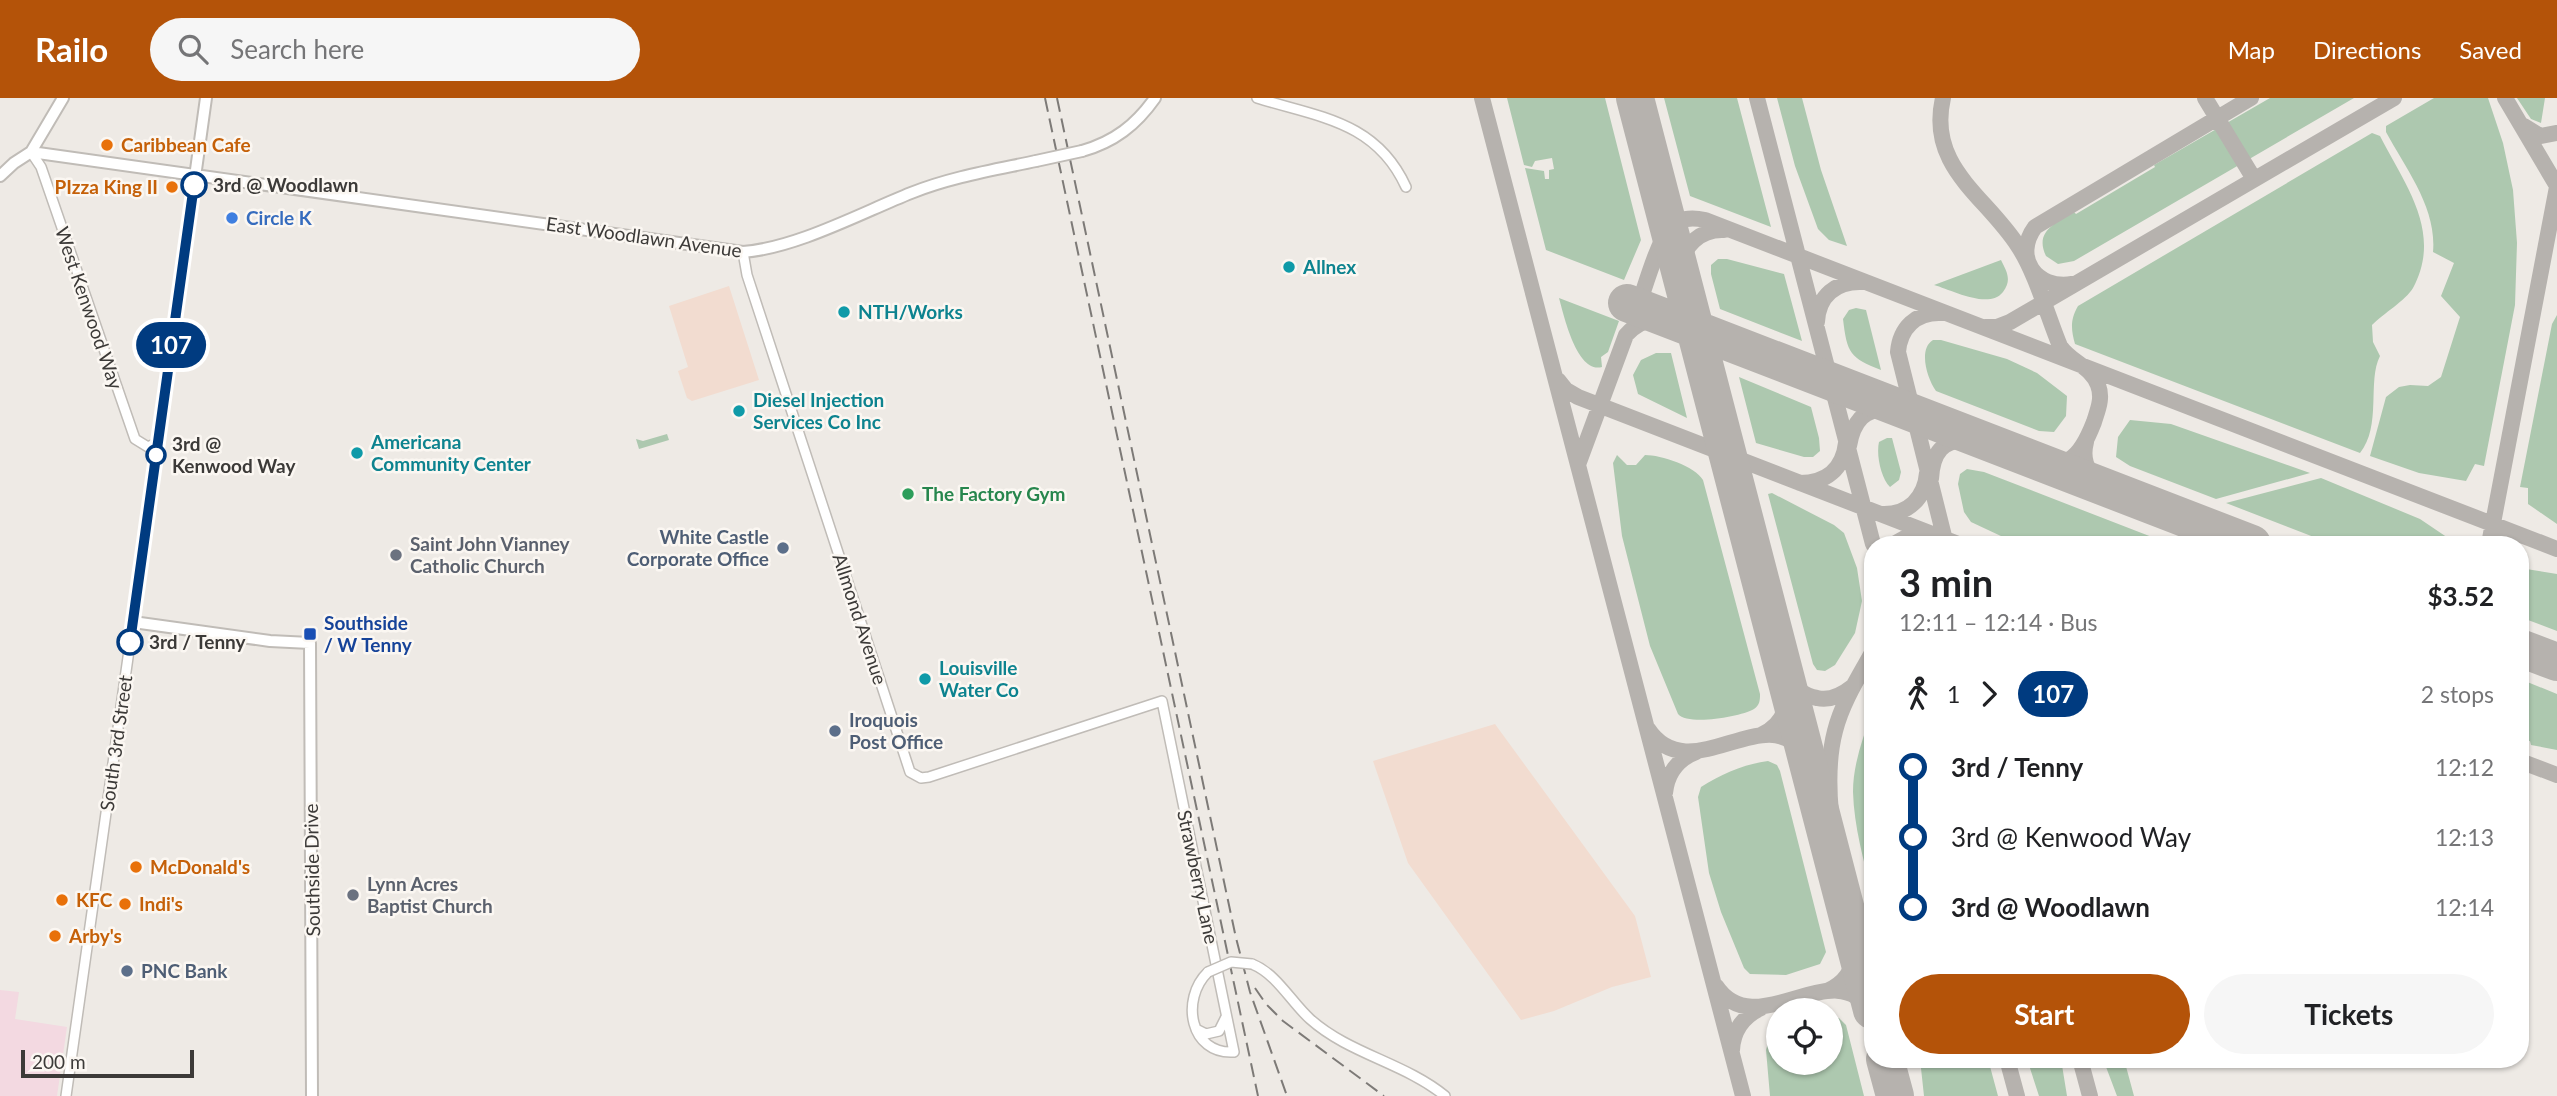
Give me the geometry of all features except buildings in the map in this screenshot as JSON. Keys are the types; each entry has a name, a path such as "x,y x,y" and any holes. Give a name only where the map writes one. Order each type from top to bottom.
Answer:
{"main road":[{"path":"0,176 31,152 63,98"},
{"name":"South 3rd Street","path":"133,622 153,444 206,98"},
{"name":"East Woodlawn Avenue","path":"31,152 743,252 758,251 830,228 928,186 1082,151 1110,141 1128,129 1155,98"},
{"name":"Southside Drive","path":"133,622 270,641 310,643 312,1096"}],"street":[{"path":"1257,98 1335,121 1363,134 1391,160 1406,187"},
{"name":"West Kenwood Way","path":"31,152 41,167 132,432 137,442 153,444"},
{"name":"Allmond Avenue","path":"743,252 749,280 904,757 913,775 929,777 1162,701"},
{"name":"South 3rd Street","path":"66,1096 133,622"},
{"name":"Strawberry Lane","path":"1162,701 1234,1052 1227,1053 1212,1046 1196,1030"},
{"path":"1227,1016 1219,1031 1206,1034 1196,1030 1191,1010 1192,995 1199,981 1208,972 1227,962 1241,961 1252,964 1267,973 1304,1014 1323,1029 1428,1084 1445,1096"}],"shaded area":[{"path":"729,286 759,380 692,401 687,398 678,371 688,367 669,306"},
{"path":"1495,724 1635,916 1651,977 1612,987 1554,1011 1521,1020 1408,863 1373,761"},
{"path":"0,990 19,992 15,1019 67,1027 57,1096 0,1096"}],"green space":[{"path":"1507,98 1605,98 1641,240 1624,280 1546,250 1525,168 1544,171 1545,179 1549,179 1549,170 1554,169 1552,158 1535,161 1532,167 1524,165"},
{"path":"1664,98 1737,98 1771,227 1690,196"},
{"path":"1777,98 1802,98 1821,170 1847,246 1829,240 1818,229 1795,166"},
{"path":"2270,98 2354,98 2074,261 2058,264 2046,256 2043,240 2054,224 2074,212 2076,214"},
{"path":"2434,98 2488,98 2503,143 2513,190 2517,243 2515,305 2484,466 2475,464 2466,481 2419,473 2370,456 2386,397 2399,387 2428,386 2441,377 2460,317 2441,296 2454,263 2433,252 2433,236 2425,204 2386,132 2386,126"},
{"path":"2517,98 2545,98 2541,123 2531,119"},
{"path":"2372,133 2380,136 2409,191 2422,228 2424,248 2421,267 2413,288 2372,325 2373,342 2380,356 2374,378 2371,430 2360,453 2075,344 2072,325 2078,306"},
{"path":"1718,259 1784,274 1802,341 1720,309 1711,274 1711,265"},
{"path":"2001,260 2008,280 2006,288 1997,297 1980,299 1934,285"},
{"path":"1559,298 1619,321 1608,352 1601,357 1602,367 1593,367 1585,362 1579,353 1568,330"},
{"path":"1849,310 1866,310 1881,370 1856,358 1846,340 1843,319"},
{"path":"2557,315 2557,524 2528,504 2528,488 2520,487 2552,324"},
{"path":"1933,340 2007,359 2037,373 2067,396 2066,416 2054,432 2039,431 1936,391 1927,372 1925,357 1928,344"},
{"path":"1656,353 1671,353 1687,418 1638,394 1633,375 1641,360"},
{"path":"1739,377 1811,407 1820,451 1813,457 1804,457 1756,443"},
{"path":"2130,420 2171,424 2310,473 2216,499 2130,466 2116,457 2118,437"},
{"path":"667,434 669,440 639,449 636,439 643,441"},
{"path":"1892,438 1901,472 1899,480 1890,487 1882,472 1878,453 1879,442"},
{"path":"1617,455 1627,465 1636,465 1645,455 1668,459 1693,470 1703,480 1760,694 1759,704 1754,709 1703,720 1684,718 1678,714 1650,646 1622,536 1613,463"},
{"path":"1967,469 1984,472 2149,536 2001,536 1971,522 1964,512 1958,484 1960,474"},
{"path":"2321,478 2420,519 2445,536 2311,536 2226,503"},
{"path":"1772,493 1834,525 1844,533 1857,568 1862,601 1855,633 1835,665 1825,671 1817,670 1813,664 1768,494"},
{"path":"2529,569 2557,574 2557,631 2529,620"},
{"path":"2529,683 2557,694 2557,750 2531,745"},
{"path":"1864,735 1864,860 1857,831 1853,792"},
{"path":"1768,761 1777,765 1780,771 1826,952 1820,964 1786,975 1750,974 1744,968 1721,912 1709,873 1698,797 1701,787 1717,778 1742,767"},
{"path":"1843,1022 1846,1025 1864,1096 1770,1096 1768,1075 1843,1075"},
{"path":"1921,1068 1990,1068 1998,1096 1924,1096"},
{"path":"2030,1068 2062,1068 2067,1096 2039,1096"},
{"path":"2106,1068 2126,1068 2134,1096 2117,1096"}],"taxiway":[{"path":"1482,98 1743,1096"},
{"path":"1757,98 1871,536"},
{"path":"1943,98 1940,122 1943,143 1951,162 2018,246 2036,281 2060,346 2091,373 2100,394 2088,436 2082,447 2069,460 2050,462 2024,456"},
{"path":"2205,98 2254,179"},
{"path":"2072,284 2048,282 2032,269 2026,249 2035,227 2251,98"},
{"path":"1985,327 1997,327 2010,322 2394,98"},
{"path":"2505,98 2557,186"},
{"path":"2524,126 2540,136 2557,133"},
{"path":"2491,536 2557,187"},
{"path":"1638,307 1656,255 1669,229 1686,219 1705,220 2523,536"},
{"path":"1692,315 1683,276 1684,254 1700,236 1707,232 1724,230"},
{"path":"1817,322 1821,305 1830,292 1844,284 1862,282"},
{"path":"1941,313 1924,315 1911,323 1902,336 1898,352 1944,536"},
{"path":"1579,462 1626,335 1637,326 1659,320 1682,325 1717,340"},
{"path":"1830,372 1840,384 1893,404"},
{"path":"1558,380 1566,390 1578,397 1937,536"},
{"path":"1849,446 1855,427 1864,416 1876,410 1904,412 1949,429"},
{"path":"1931,479 1935,459 1943,447 1954,441 1983,443 2028,460"},
{"path":"2086,442 2085,460 2091,474 2118,493"},
{"path":"1800,483 1818,480 1832,473 1841,460 1846,443"},
{"path":"1882,514 1900,512 1913,503 1923,490 1927,473"},
{"path":"1908,536 1927,533"},
{"path":"2529,538 2557,549"},
{"path":"1771,618 1784,666 1796,687 1805,694 1822,699 1836,697 1852,687"},
{"path":"1864,667 1838,721 1830,762 1833,831 1839,869 1864,974"},
{"path":"1761,735 1781,718 1787,694 1784,676"},
{"path":"1648,729 1665,746 1684,751 1705,750 1768,735 1786,738 1805,758 1820,815"},
{"path":"1665,793 1674,768 1696,752"},
{"path":"2529,764 2557,775"},
{"path":"1827,991 1839,984 1848,974 1853,963 1854,949"},
{"path":"1716,986 1733,1002 1752,1007 1837,991 1855,996 1864,1005"},
{"path":"1732,1050 1741,1024 1761,1008"},
{"path":"1898,1068 1901,1096"},
{"path":"2009,1068 2017,1096"},
{"path":"2082,1068 2090,1096"}],"runway":[{"path":"1635,98 1864,979"},
{"path":"1627,303 2231,536"},
{"path":"2529,651 2557,662"},
{"path":"1887,1068 1895,1096"}],"railway":[{"path":"1045,98 1258,1096"},
{"path":"1057,98 1236,938 1250,992 1287,1096"},
{"path":"1255,988 1283,1021 1384,1096"}],"bus line":[{"name":"107","path":"130,642 194,185"}],"place":[{"name":"Caribbean Cafe","path":"107,145"},
{"name":"3rd @ Woodlawn","path":"194,185"},
{"name":"PIzza King II","path":"172,187"},
{"name":"Circle K","path":"232,218"},
{"name":"Allnex","path":"1289,267"},
{"name":"NTH/Works","path":"844,312"},
{"name":"Diesel Injection Services Co Inc","path":"739,411"},
{"name":"Americana Community Center","path":"357,453"},
{"name":"3rd @ Kenwood Way","path":"156,455"},
{"name":"The Factory Gym","path":"908,494"},
{"name":"White Castle Corporate Office","path":"783,548"},
{"name":"Saint John Vianney Catholic Church","path":"396,555"},
{"name":"Southside / W Tenny","path":"310,634"},
{"name":"3rd / Tenny","path":"130,642"},
{"name":"Louisville Water Co","path":"925,679"},
{"name":"Iroquois Post Office","path":"835,731"},
{"name":"McDonald's","path":"136,867"},
{"name":"Lynn Acres Baptist Church","path":"353,895"},
{"name":"KFC","path":"62,900"},
{"name":"Indi's","path":"125,904"},
{"name":"Arby's","path":"55,936"},
{"name":"PNC Bank","path":"127,971"}]}
